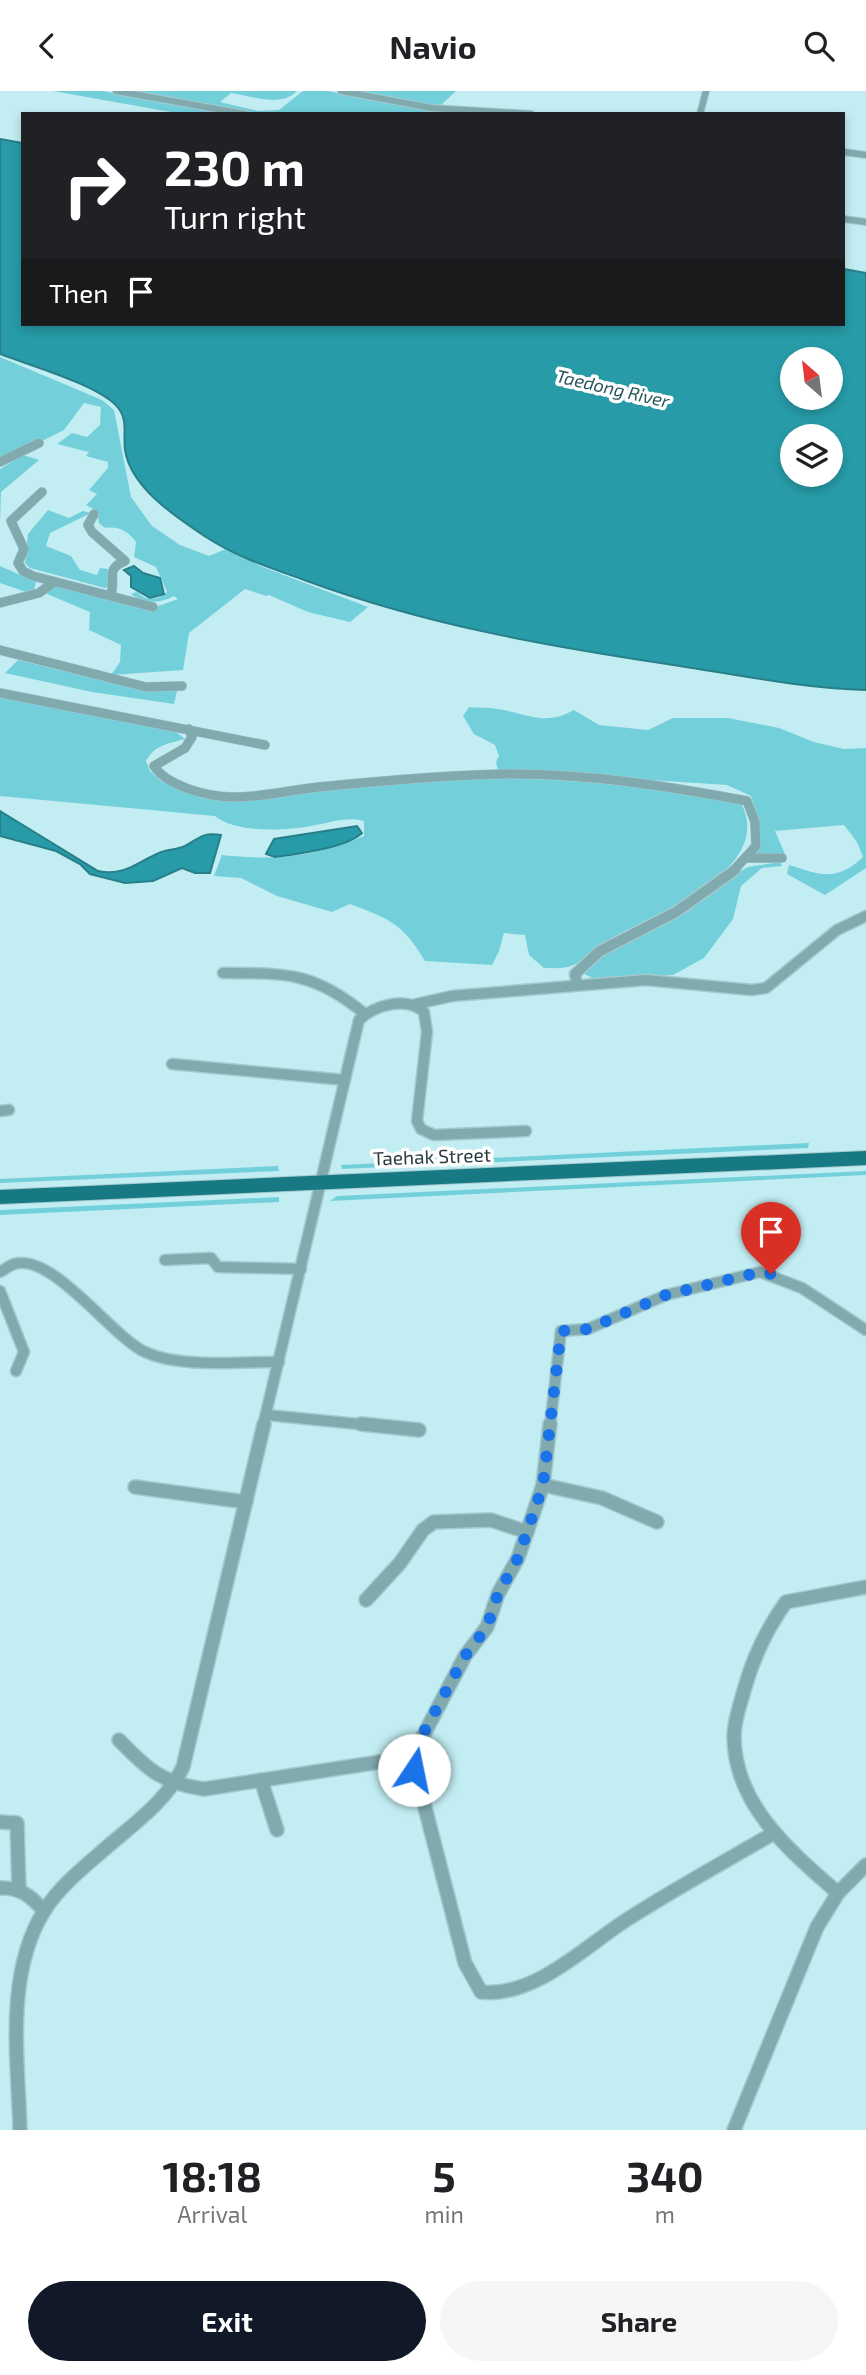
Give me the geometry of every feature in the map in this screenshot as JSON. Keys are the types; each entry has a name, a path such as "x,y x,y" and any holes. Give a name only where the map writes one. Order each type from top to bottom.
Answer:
{"main road":[{"name":"Taehak Street","path":"0,1197 866,1158"}],"street":[{"path":"116,91 234,112"},
{"path":"341,91 432,108 498,112"},
{"path":"701,112 706,91"},
{"path":"845,152 866,155"},
{"path":"845,219 866,222"},
{"path":"0,462 39,443"},
{"path":"42,492 10,524 24,548 18,563 20,567 33,576 153,607"},
{"path":"94,514 88,525 92,532 125,561 115,565 112,571 114,587 110,596"},
{"path":"0,603 39,593 54,582"},
{"path":"0,650 146,687 182,686"},
{"path":"0,693 265,745"},
{"path":"189,730 192,737 189,745 183,751 158,761 154,766 155,772 161,777 206,794 228,797 256,796 317,787 505,774 658,785 747,801 755,822 756,846 734,871 676,912 600,951 575,974 577,985"},
{"path":"745,858 782,858"},
{"path":"20,2130 20,1968 28,1942 44,1911 75,1877 174,1786 183,1767 359,1020 372,1009 412,1005 452,996 577,985 646,980 752,990 766,988 778,981 837,930 866,916"},
{"path":"223,973 287,974 315,980 330,986 365,1014"},
{"path":"412,1005 422,1010 426,1018 417,1121 421,1129 434,1135 526,1131"},
{"path":"172,1064 345,1080"},
{"path":"165,1260 211,1258 218,1267 301,1269"},
{"path":"0,1272 12,1265 25,1264 37,1266 56,1276 129,1342 147,1353 172,1358 279,1361"},
{"path":"774,1833 630,1917 545,1975 506,1991 481,1991 472,1980 465,1963 412,1757 465,1656 487,1627 498,1594 518,1558 543,1485 561,1331 588,1329 666,1295 760,1272 771,1274 801,1290 866,1330"},
{"path":"0,1291 22,1343 23,1352 16,1371"},
{"path":"267,1415 419,1430"},
{"path":"543,1485 576,1490 608,1500 638,1511 657,1523"},
{"path":"135,1487 246,1502"},
{"path":"366,1600 400,1563 423,1531 434,1522 491,1520 527,1532"},
{"path":"838,1893 787,1849 774,1833 747,1789 738,1766 734,1739 753,1654 786,1602 866,1587"},
{"path":"119,1740 156,1778 174,1786 204,1789 412,1757"},
{"path":"261,1780 277,1830"},
{"path":"0,1822 17,1823 19,1889"},
{"path":"734,2130 817,1927 838,1893 866,1865"},
{"path":"0,1888 27,1892 44,1911"}],"shaded area":[{"path":"53,91 103,91 221,112 171,112"},
{"path":"129,91 297,91 283,99 275,100 231,93 220,102 258,111 279,110 303,91 328,91 434,110 432,112 246,112"},
{"path":"349,91 456,91 440,106"},
{"path":"0,357 102,400 114,410 131,497 152,526 180,545 209,556 226,549 263,567 368,607 350,622 308,612 269,595 245,589 189,633 183,670 111,675 120,662 121,645 89,630 90,612 47,594 47,590 60,585 150,609 178,599 174,596 152,602 131,594 137,592 152,599 167,592 156,567 134,557 136,542 133,538 119,529 105,528 99,523 97,511 86,505 97,494 89,490 108,468 108,462 86,456 89,452 57,444 72,433 87,437 100,425 101,407 84,403 64,430 44,440 37,439 0,458"},
{"path":"23,455 39,460 1,492 0,523 0,469"},
{"path":"48,510 69,518 83,511 91,513 50,533 46,546 71,556 80,570 97,575 100,568 108,569 110,586 105,588 30,568 25,563 28,534"},
{"path":"0,566 36,582 34,590 29,593 0,583"},
{"path":"18,660 105,681 177,691 174,704 92,692 5,673"},
{"path":"0,697 175,731 185,739 163,745 153,751 146,761 150,771 161,781 210,797 506,777 629,785 741,803 747,826 743,846 730,865 712,882 666,911 618,935 571,966 544,968 529,955 525,935 504,933 492,965 425,961 410,939 394,924 364,909 350,904 332,912 277,896 241,878 214,876 222,855 261,858 311,853 364,836 364,821 344,820 274,830 247,828 224,822 215,816 0,796"},
{"path":"469,707 494,708 545,718 554,718 574,710 599,725 648,730 673,718 728,718 779,728 814,742 844,749 866,748 866,868 825,895 787,874 789,865 828,874 854,865 863,857 857,842 844,825 775,831 785,854 754,855 759,821 751,796 727,785 498,770 496,762 499,756 495,745 474,734 463,716"},
{"path":"780,862 782,866 762,868 741,886 733,919 704,958 673,975 592,978 581,972 602,952 748,867"},
{"path":"809,1143 808,1148 342,1169 341,1165"},
{"path":"278,1166 279,1171 0,1183 0,1179"},
{"path":"866,1171 866,1175 330,1201 337,1196"},
{"path":"279,1197 279,1202 0,1215 0,1210"}],"water":[{"name":"Taedong River","path":"0,139 21,143 21,326 845,326 845,269 866,273 866,690 767,680 485,632 396,610 268,567 230,551 206,537 156,500 136,477 129,464 125,450 125,429 119,409 110,400 82,384 0,354"},
{"path":"134,566 143,573 160,578 164,594 150,598 131,587 131,576 124,570"},
{"path":"0,811 98,871 107,872 130,868 205,835 221,835 210,873 195,873 182,868 153,881 125,883 90,874 80,864 56,851 0,836"},
{"path":"357,826 362,833 345,843 275,857 266,854 274,839"}],"route":[{"path":"414,1770 412,1757 417,1745 465,1656 487,1627 498,1594 518,1558 543,1485 561,1331 588,1329 683,1290 760,1272 771,1274"}]}
